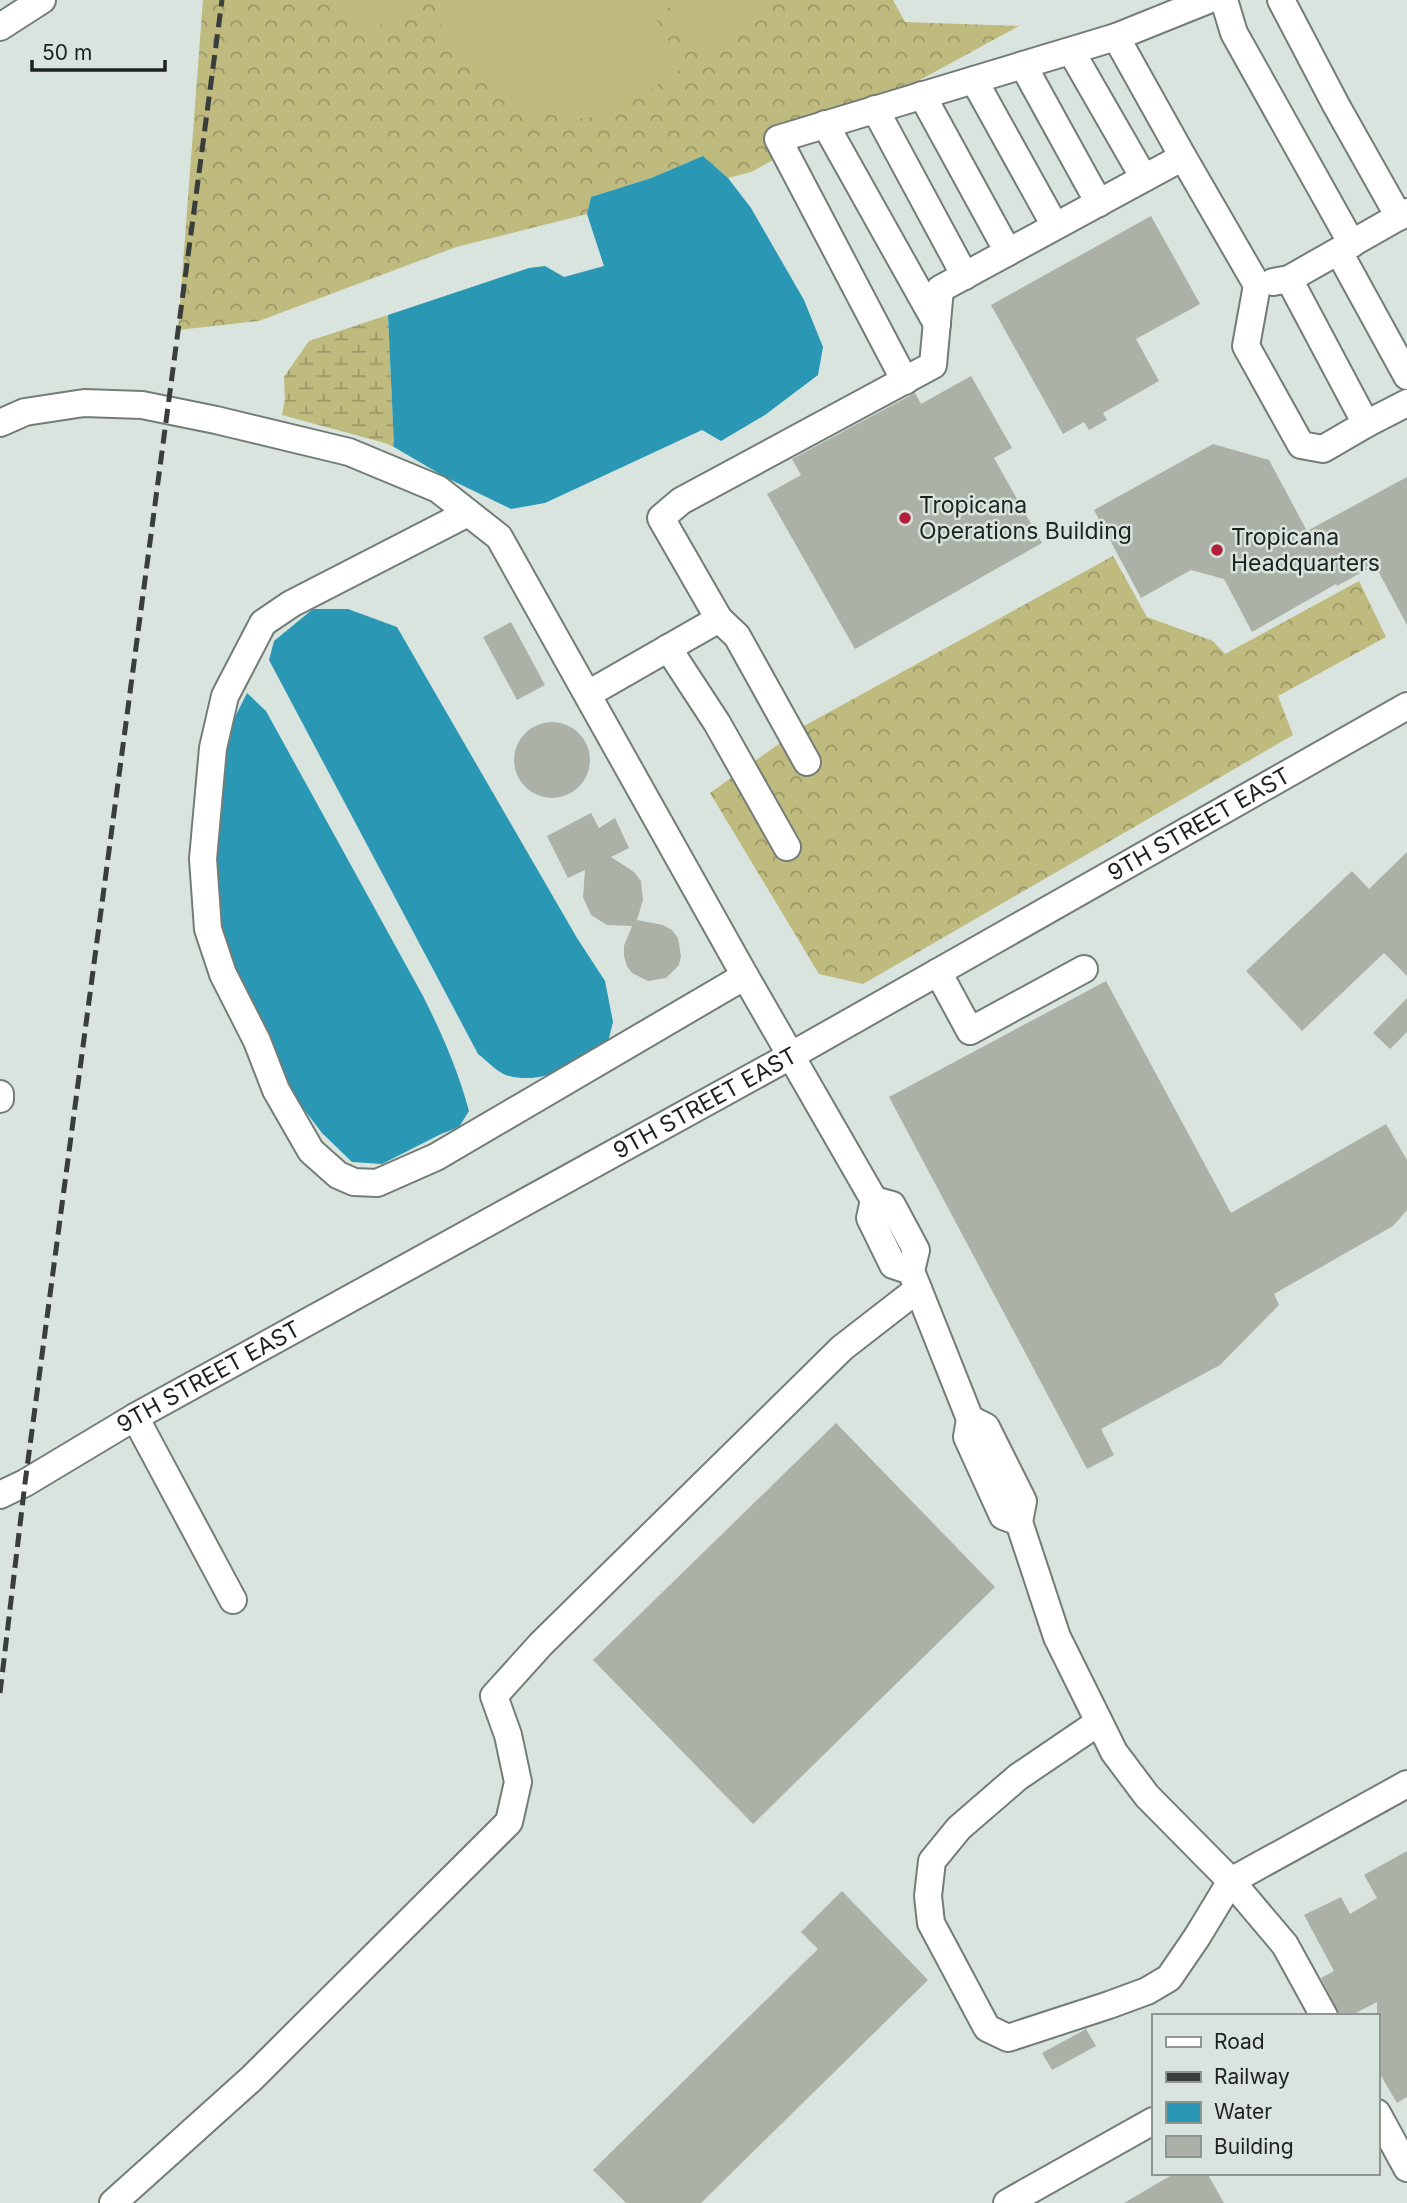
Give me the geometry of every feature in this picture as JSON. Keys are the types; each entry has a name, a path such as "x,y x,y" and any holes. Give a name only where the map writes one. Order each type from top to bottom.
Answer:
{"street":[{"path":"0,27 42,0"},
{"path":"905,381 778,139 1116,37 1208,0"},
{"path":"1224,0 1234,33 1345,248 1407,376"},
{"path":"1257,285 1289,279 1403,215 1336,105 1281,0"},
{"path":"1116,37 1257,285 1246,346 1301,445 1323,449 1407,403"},
{"path":"1072,51 1144,178"},
{"path":"1023,65 1099,203"},
{"path":"974,80 1055,226"},
{"path":"922,95 1009,252"},
{"path":"875,109 965,276"},
{"path":"825,124 937,324"},
{"path":"807,762 737,636 719,619 661,518 681,501 933,365 940,289 1183,157"},
{"path":"1289,279 1366,424"},
{"path":"0,423 25,412 84,403 142,405 349,452 438,489 499,537 874,1200 892,1205 916,1250 915,1280 970,1419 986,1427 1023,1501 1019,1522 1057,1637 1114,1752 1147,1796 1231,1881 1285,1945 1323,2014"},
{"path":"468,513 291,604 263,624 225,696 214,748 203,859 208,929 223,974 257,1041 276,1090 311,1151 338,1175 354,1182 377,1182 436,1157 745,976"},
{"path":"587,694 719,619"},
{"path":"668,648 717,723 787,847"},
{"name":"9TH STREET EAST","path":"0,1495 25,1483 135,1417 792,1055 1407,706"},
{"path":"938,972 970,1031 1084,969"},
{"path":"113,2203 251,2079 509,1822 518,1782 508,1735 494,1696 541,1644 842,1348 915,1280"},
{"path":"135,1417 233,1600"},
{"path":"1100,1722 1018,1777 959,1828 932,1861 928,1896 931,1923 987,2028 1008,2038 1039,2030 1147,1991 1169,1978 1198,1937 1231,1881 1407,1784"},
{"path":"1379,2117 1407,2168"},
{"path":"1007,2203 1152,2122"}],"green space":[{"path":"203,0 893,0 905,22 1019,26 751,172 728,178 703,156 651,178 591,197 587,214 456,247 259,321 178,330"},
{"path":"345,0 421,0 363,36"},
{"path":"458,0 645,0 684,67 608,112 583,118 548,114 513,99 497,88 458,50 434,15"},
{"path":"665,0 769,0 744,32 701,61"},
{"path":"388,315 394,447 282,415 285,399 284,377 309,341"},
{"path":"1113,556 1147,617 1213,641 1225,654 1359,581 1386,637 1278,696 1293,735 863,984 819,974 710,793 804,726"}],"water":[{"path":"703,156 728,178 751,208 804,300 823,347 818,375 765,415 721,441 702,430 545,503 511,509 445,477 394,447 388,315 529,268 545,266 564,277 604,266 587,214 591,197 651,178"},
{"path":"313,609 348,609 397,627 577,938 605,981 613,1022 607,1046 561,1071 536,1078 505,1075 478,1054 269,660 274,641"},
{"path":"247,693 266,711 423,996 449,1052 469,1111 459,1127 382,1164 352,1162 322,1133 287,1087 225,952 206,880 217,753"}],"building":[{"path":"1151,216 1200,304 1136,339 1159,381 1103,413 1107,420 1089,430 1084,422 1063,434 991,305"},
{"name":"Tropicana Operations Building","path":"971,376 1012,448 994,458 1042,543 855,649 767,494 801,475 792,459 915,393 921,404"},
{"name":"Tropicana Headquarters","path":"1213,444 1269,460 1307,531 1407,477 1407,625 1375,565 1252,632 1224,579 1191,570 1141,598 1094,510"},
{"path":"511,622 545,685 517,700 483,637"},
{"path":"552,722 567,725 579,733 587,745 590,760 587,775 579,787 567,795 552,798 537,795 525,787 517,775 514,760 517,745 525,733 537,725"},
{"path":"591,813 599,828 615,818 629,848 611,857 634,872 641,881 643,900 637,920 663,925 672,930 678,938 681,956 679,965 666,978 648,981 632,973 624,956 624,946 632,926 607,925 591,915 583,897 585,870 568,878 547,836"},
{"path":"1407,852 1407,976 1384,953 1302,1031 1246,971 1352,871 1369,889"},
{"path":"1106,981 1231,1213 1386,1124 1407,1160 1407,1210 1393,1226 1274,1294 1279,1305 1220,1365 1101,1429 1114,1455 1087,1469 889,1097"},
{"path":"1407,998 1407,1032 1390,1049 1373,1033"},
{"path":"836,1423 995,1587 753,1824 593,1660"},
{"path":"1407,1851 1407,2097 1397,2103 1379,2072 1377,2002 1354,2014 1339,2014 1321,1978 1334,1971 1304,1915 1341,1897 1350,1914 1377,1898 1364,1875"},
{"path":"842,1891 928,1980 701,2203 626,2203 593,2170 818,1949 801,1932"},
{"path":"1086,2029 1096,2046 1052,2070 1042,2053"},
{"path":"1172,2175 1208,2175 1224,2203 1124,2203"}],"railway":[{"path":"0,1693 25,1483 222,0"}],"place":[{"name":"Tropicana Operations Building","path":"905,518"},
{"name":"Tropicana Headquarters","path":"1217,550"}]}
